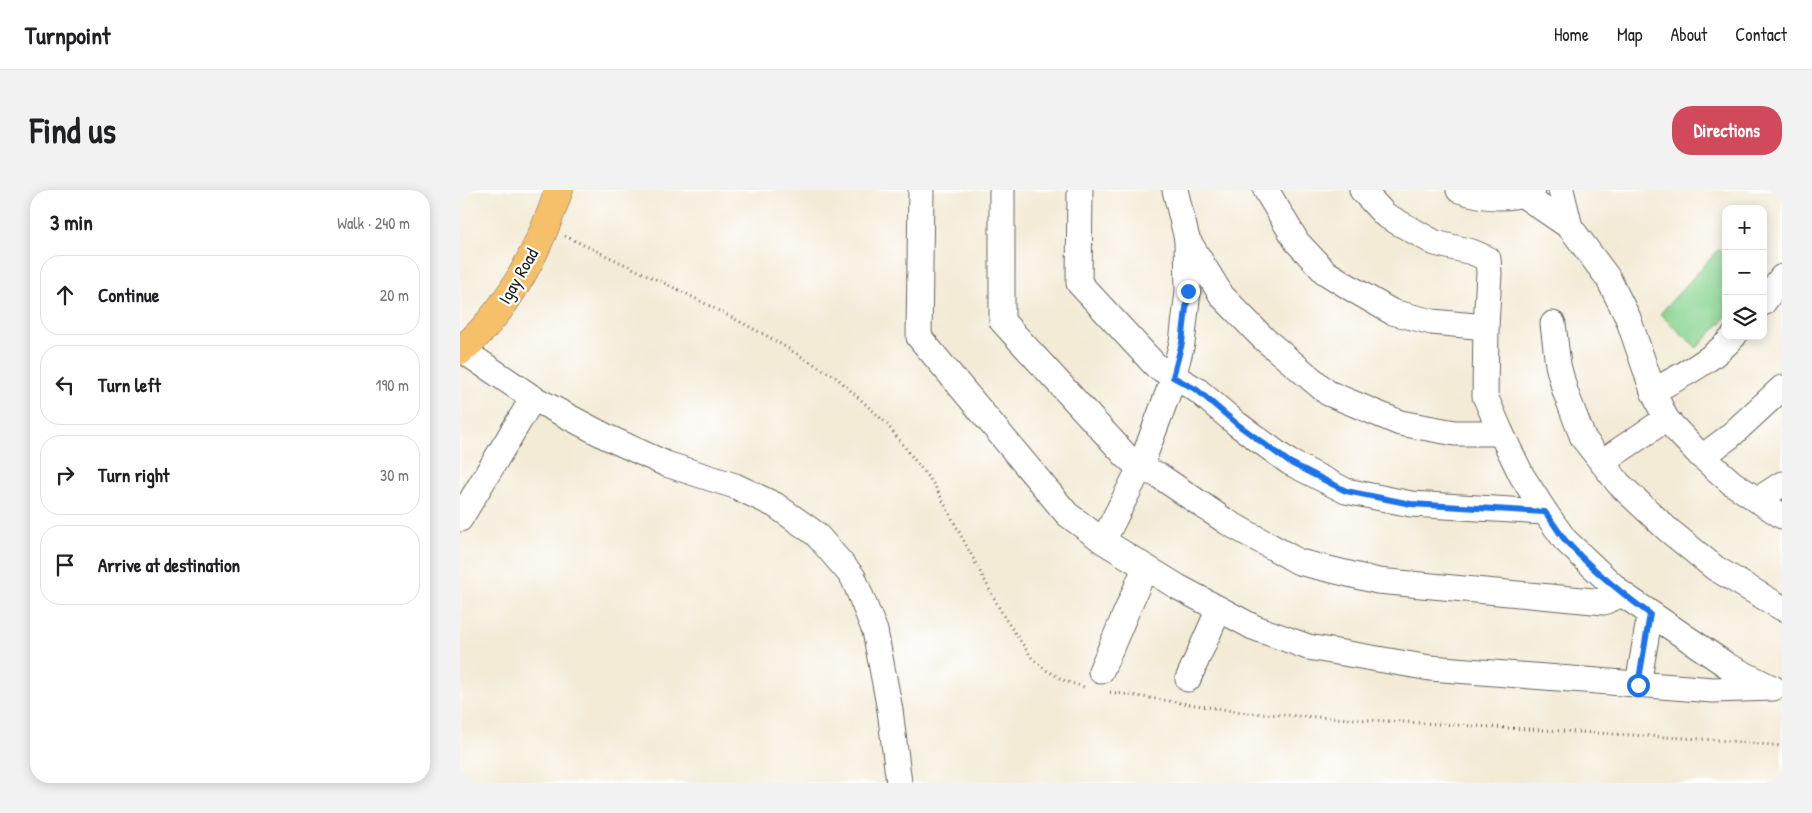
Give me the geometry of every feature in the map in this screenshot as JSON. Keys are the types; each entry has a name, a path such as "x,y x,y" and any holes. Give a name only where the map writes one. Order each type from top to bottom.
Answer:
{"main road":[{"name":"Igay Road","path":"461,350 490,322 514,289 530,261 559,190"}],"street":[{"path":"921,190 919,337 1067,514 1103,541 1146,568 1253,627 1308,647 1430,668 1713,690 1778,690"},
{"path":"1002,190 1002,321 1127,457 1140,468 1158,475 1227,522 1299,562 1378,581 1604,602 1622,594"},
{"path":"1080,190 1079,283 1156,366 1197,390 1237,424 1289,462 1346,491 1411,504 1545,512"},
{"path":"1103,541 1140,468 1173,377 1182,343 1188,291 1188,239 1175,190"},
{"path":"1266,190 1297,242 1325,272 1392,312 1432,322 1486,327"},
{"path":"1362,190 1385,215 1435,243 1472,252 1488,259 1485,396 1500,433 1522,476 1565,540 1622,594 1650,614 1728,666 1778,690"},
{"path":"1459,190 1488,197 1516,196 1528,192 1570,226 1608,278 1628,318 1653,391 1666,418 1702,457 1732,484 1782,516"},
{"path":"1561,190 1570,226"},
{"path":"1188,239 1222,296 1263,338 1328,393 1400,423 1455,433 1500,433"},
{"path":"1767,297 1782,276"},
{"path":"1552,324 1558,365 1565,391 1583,438 1619,484 1667,529 1715,568 1782,608"},
{"path":"1653,391 1693,370 1730,340"},
{"path":"461,350 533,398 607,437 666,464 735,486 775,506 816,534 853,577 875,631 890,710 898,783"},
{"path":"1702,457 1729,437 1782,388"},
{"path":"460,519 533,398"},
{"path":"1602,462 1666,418"},
{"path":"1757,500 1782,484"},
{"path":"1101,670 1146,568"},
{"path":"1188,679 1219,609"},
{"path":"1638,685 1650,614"}],"green space":[{"path":"1719,249 1722,252 1722,321 1697,348 1660,314"}],"route":[{"path":"1188,291 1182,343 1173,377 1197,390 1237,424 1289,462 1346,491 1411,504 1545,512 1565,540 1593,568 1622,594 1650,614 1638,685"}]}
